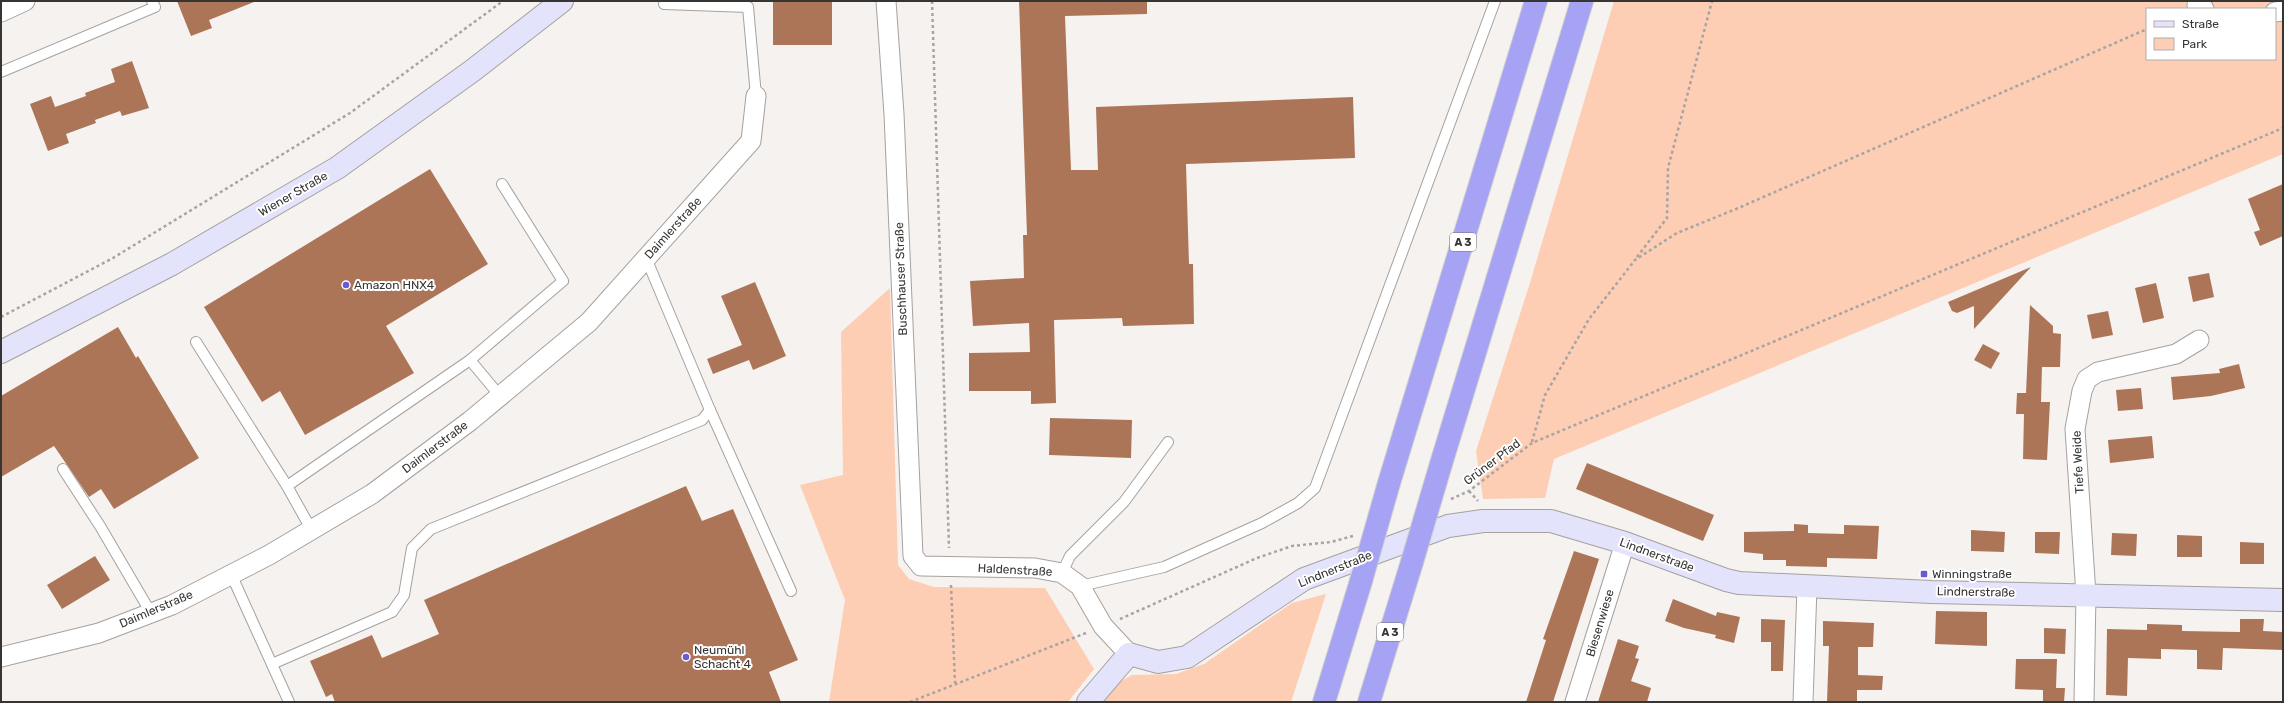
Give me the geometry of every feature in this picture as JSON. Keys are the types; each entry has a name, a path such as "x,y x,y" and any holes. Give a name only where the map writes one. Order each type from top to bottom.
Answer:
{"highway":[{"name":"A 3","path":"1324,702 1536,1"},
{"name":"A 3","path":"1369,702 1582,1"}],"street":[{"path":"1,12 26,1"},
{"name":"Wiener Straße","path":"1,352 172,264 337,168 472,71 562,1"},
{"name":"Buschhauser Straße","path":"886,1 894,114 913,556"},
{"name":"Daimlerstraße","path":"1,657 99,633 172,605 311,530 372,494 470,421 589,322 750,141 756,96"},
{"name":"Tiefe Weide","path":"2084,702 2086,595 2075,429 2082,391 2087,379 2098,372 2176,354 2199,340"},
{"name":"Lindnerstraße","path":"1129,654 1158,662 1187,657 1304,580 1448,526 1465,522 1551,521 1624,543 1726,580 1807,587 2283,600"},
{"name":"Biesenwiese","path":"1575,702 1624,543"},
{"name":"Haldenstraße","path":"913,556 921,566 1035,568 1062,573 1080,586 1104,626 1129,654"},
{"path":"1803,702 1807,587"},
{"path":"1088,702 1129,654"}],"lane":[{"path":"1,72 154,7 152,1"},
{"path":"664,1 664,4 748,7 756,96"},
{"path":"1080,586 1164,567 1262,523 1298,503 1316,488 1494,1"},
{"path":"287,486 470,360 564,281 502,184"},
{"path":"646,258 710,410 791,591"},
{"path":"196,342 287,486 311,530"},
{"path":"470,360 500,396"},
{"path":"272,664 392,612 404,595 412,548 431,530 702,420 710,410"},
{"path":"1062,573 1070,556 1124,502 1168,442"},
{"path":"63,469 100,526 151,613"},
{"path":"231,574 289,702"}],"path":[{"path":"1,317 113,258 350,114 503,1"},
{"path":"932,1 955,683"},
{"path":"1532,443 1545,395 1589,319 1667,218 1668,168 1712,1"},
{"path":"1635,260 1652,247 1699,223 1736,209 2146,29"},
{"name":"Grüner Pfad","path":"1462,494 1532,443 2283,128"},
{"path":"910,702 955,683 1104,626 1257,558 1292,546 1342,539"}],"green space":[{"path":"1614,1 2283,1 2283,154 1554,459 1545,498 1483,499 1476,451 1529,286"},
{"path":"890,288 898,565 909,579 934,587 1045,588 1094,669 1068,702 829,702 845,600 800,485 843,475 841,332"},
{"path":"1326,594 1291,702 1103,702 1121,681 1132,675 1176,674 1204,664 1292,603"}],"building":[{"path":"177,1 254,2 209,20 212,28 191,36"},
{"path":"773,1 832,1 832,45 773,45"},
{"path":"1019,1 1147,1 1147,14 1065,16 1071,170 1098,170 1096,107 1353,97 1355,158 1186,164 1189,264 1193,264 1194,324 1123,326 1122,318 1054,320 1056,403 1031,404 1031,391 969,391 969,353 1030,352 1029,323 973,326 970,281 1024,278 1023,235 1027,235"},
{"path":"132,61 149,108 122,116 120,111 95,120 96,123 66,134 69,143 48,151 30,104 51,96 55,107 86,96 85,93 115,82 111,69"},
{"name":"Amazon HNX4","path":"430,169 488,264 386,326 414,373 305,435 280,391 262,402 204,307"},
{"path":"2283,184 2283,236 2260,246 2254,232 2260,230 2248,199"},
{"path":"2031,267 1974,329 1974,306 1957,313 1952,311 1948,302"},
{"path":"2209,273 2214,297 2193,302 2188,277"},
{"path":"755,282 786,356 753,370 749,360 713,374 707,359 742,345 721,296"},
{"path":"2156,283 2164,318 2143,323 2135,288"},
{"path":"2030,305 2053,326 2053,333 2061,334 2060,367 2042,367 2041,402 2050,402 2047,460 2023,459 2024,414 2016,414 2017,393 2026,393"},
{"path":"2108,311 2113,335 2092,339 2087,315"},
{"path":"118,327 136,358 138,356 199,458 114,509 101,489 89,497 54,446 1,477 1,396"},
{"path":"1983,344 2000,353 1991,369 1974,360"},
{"path":"2239,364 2245,388 2211,396 2173,400 2171,377 2220,373 2219,369"},
{"path":"2141,388 2143,409 2118,411 2116,390"},
{"path":"1050,418 1132,420 1131,458 1049,455"},
{"path":"2152,436 2154,458 2110,463 2108,440"},
{"path":"1587,463 1714,515 1703,541 1576,489"},
{"path":"686,486 702,521 733,509 798,660 769,672 781,702 335,702 332,694 326,697 310,661 372,635 382,658 439,634 424,600"},
{"path":"1794,524 1808,525 1808,533 1844,534 1844,525 1879,526 1877,559 1827,558 1827,567 1786,566 1786,560 1763,560 1763,554 1744,552 1744,532 1794,531"},
{"path":"1971,530 2005,532 2004,552 1971,551"},
{"path":"2035,532 2060,532 2059,554 2035,553"},
{"path":"2112,533 2137,534 2136,556 2111,555"},
{"path":"2177,535 2202,536 2202,557 2177,557"},
{"path":"2240,542 2264,543 2264,564 2240,564"},
{"path":"1574,551 1599,559 1553,702 1526,702 1546,640 1543,639"},
{"path":"95,556 110,580 62,609 47,585"},
{"path":"1673,599 1716,616 1717,612 1740,617 1734,643 1715,638 1716,635 1684,628 1665,621"},
{"path":"1936,611 1987,612 1987,646 1935,644"},
{"path":"1761,619 1785,620 1783,671 1771,671 1771,642 1761,642"},
{"path":"2240,619 2264,619 2263,631 2283,632 2283,650 2223,648 2222,670 2197,669 2197,650 2161,649 2161,659 2128,658 2127,696 2106,695 2107,629 2147,630 2147,624 2182,625 2182,631 2240,632"},
{"path":"1823,621 1874,623 1873,647 1858,647 1858,675 1883,676 1882,690 1857,690 1857,702 1827,702 1829,646 1823,646"},
{"path":"2044,628 2066,629 2065,654 2044,653"},
{"path":"1618,639 1639,646 1635,658 1639,659 1631,681 1651,688 1647,702 1598,702"},
{"path":"2016,659 2057,659 2056,688 2065,688 2064,702 2043,702 2043,690 2015,689"}],"place":[{"name":"Amazon HNX4","path":"346,285"},
{"name":"Winningstraße","path":"1924,574"},
{"name":"Neumühl Schacht 4","path":"686,657"}]}
